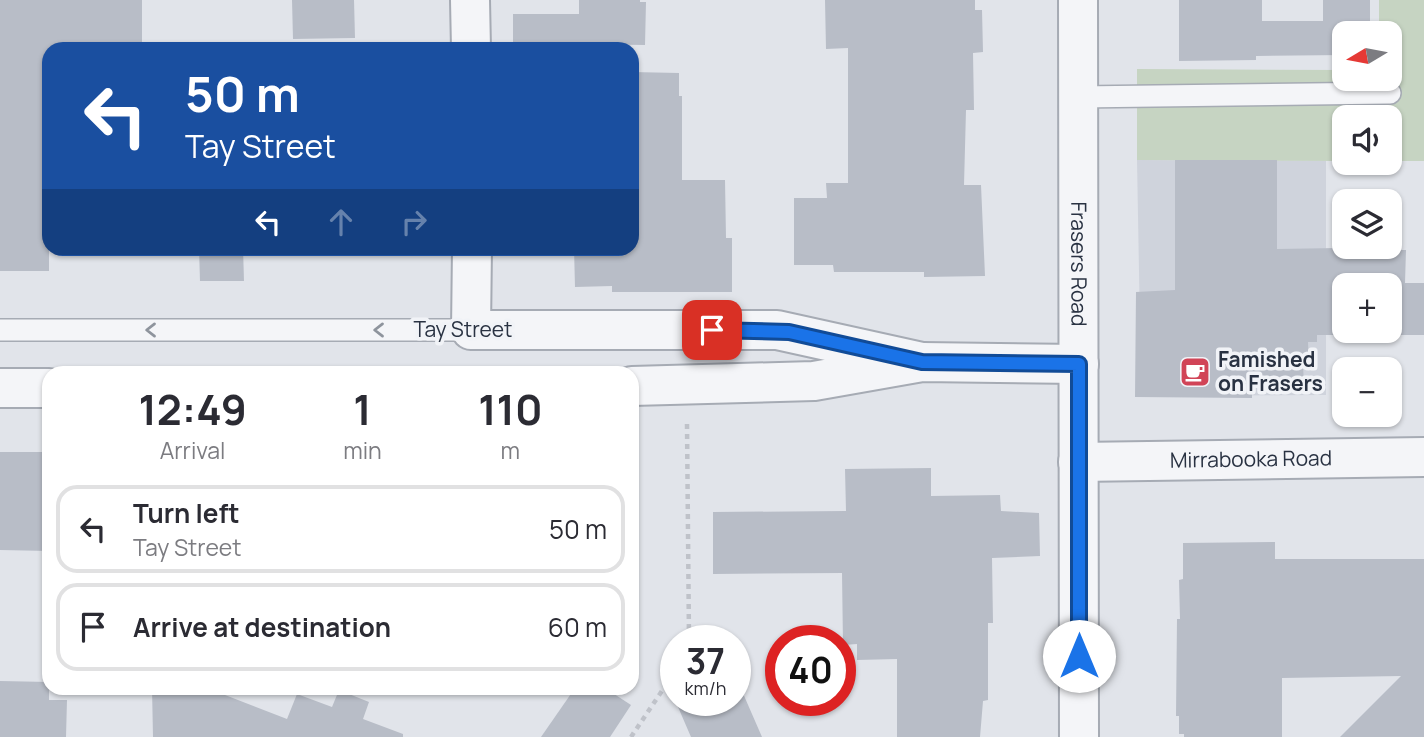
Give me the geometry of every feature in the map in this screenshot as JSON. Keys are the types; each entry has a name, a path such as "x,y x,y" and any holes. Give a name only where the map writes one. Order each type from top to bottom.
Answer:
{"street":[{"path":"471,0 471,42"},
{"name":"Frasers Road","path":"1078,0 1079,737"},
{"path":"471,330 472,256"},
{"name":"Tay Street","path":"471,330 777,330 922,362"},
{"name":"Tay Street","path":"639,386 814,382 922,362 1079,364"},
{"path":"0,388 42,388"},
{"name":"Mirrabooka Road","path":"1079,462 1424,457"}],"lane":[{"path":"1078,97 1390,93"},
{"name":"Tay Street","path":"0,330 471,330"}],"path":[{"path":"687,411 689,625"},
{"path":"631,737 660,694"}],"shaded area":[{"path":"1137,160 1326,161 1326,395 1151,396 1141,382"}],"green space":[{"path":"1379,0 1424,0 1424,161 1402,161 1402,105 1332,105 1332,161 1137,160 1137,69 1332,70 1332,91 1402,91 1402,21 1379,21"}],"building":[{"path":"0,0 142,0 142,42 42,42 42,256 49,256 49,271 0,271"},
{"path":"292,0 354,0 355,38 293,39"},
{"path":"579,0 646,2 645,45 639,45 639,42 513,42 513,14 579,14"},
{"path":"825,0 975,0 975,10 982,10 983,52 973,53 974,110 966,110 964,185 981,185 985,276 924,277 924,272 834,272 833,265 794,265 794,198 827,198 826,183 848,183 848,48 826,49"},
{"path":"1179,0 1262,0 1262,21 1323,21 1323,0 1370,0 1370,21 1332,21 1332,55 1179,61"},
{"path":"639,72 679,73 679,96 682,96 682,180 725,180 726,238 732,238 732,292 612,292 612,286 575,287 574,256 639,256"},
{"path":"1175,160 1277,160 1277,249 1332,248 1332,259 1402,259 1402,250 1406,250 1405,283 1424,283 1424,335 1402,335 1402,273 1332,273 1332,335 1317,335 1317,342 1308,342 1309,364 1303,365 1304,385 1252,387 1252,398 1135,397 1136,292 1175,290"},
{"path":"199,256 243,256 244,281 200,281"},
{"path":"0,452 42,452 42,551 0,550"},
{"path":"931,468 931,496 1000,495 1001,511 1039,513 1040,556 992,558 993,623 988,623 988,700 983,701 980,737 897,737 897,659 857,660 856,625 843,625 842,573 713,574 713,512 846,511 845,469"},
{"path":"1275,542 1275,559 1424,559 1424,737 1340,737 1401,676 1282,678 1282,737 1184,737 1184,734 1179,734 1179,716 1176,716 1177,619 1180,619 1179,580 1183,579 1183,543"},
{"path":"0,681 42,682 42,695 49,695 49,700 67,700 66,737 0,737"},
{"path":"152,695 225,695 287,719 297,695 332,707 337,695 352,695 369,702 363,719 403,734 403,737 153,737"},
{"path":"570,695 616,695 631,705 610,737 541,737"},
{"path":"751,712 762,737 691,737 682,716 751,716"}],"place":[{"name":"Famished on Frasers","path":"1195,372"}],"route":[{"path":"712,330 777,330 804,334 922,362 1079,364 1079,656"}]}
